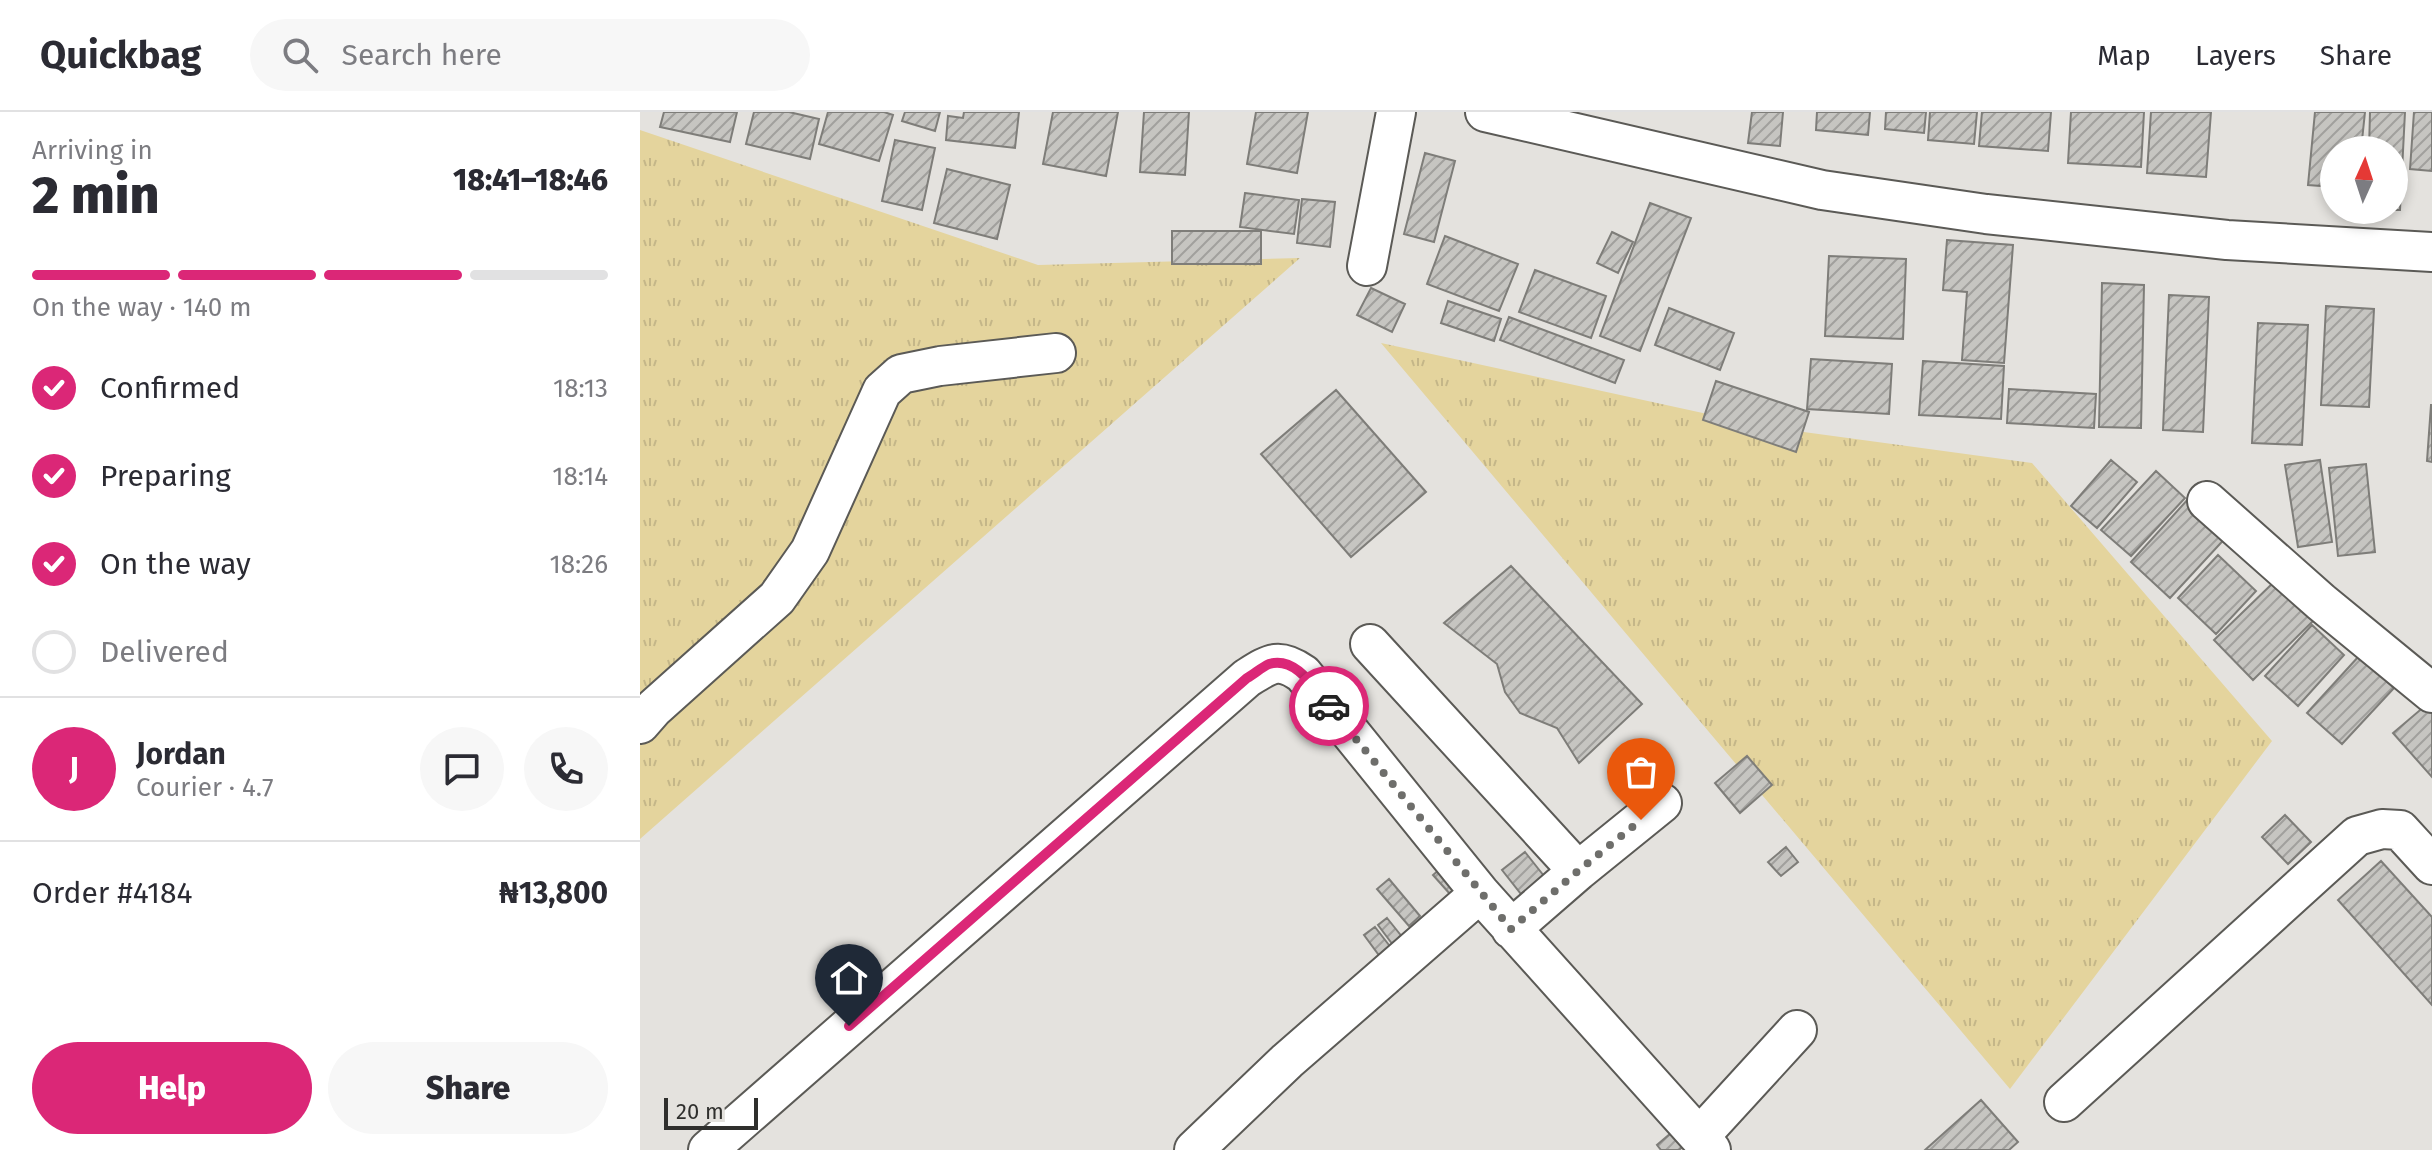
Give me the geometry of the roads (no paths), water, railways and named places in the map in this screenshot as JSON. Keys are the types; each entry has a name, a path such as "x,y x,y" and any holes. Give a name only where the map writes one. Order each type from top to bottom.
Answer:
{"street":[{"path":"1367,266 1396,112"},
{"path":"1485,112 1822,190 1882,199 1986,214 2227,240 2432,252"},
{"path":"640,724 777,598 810,551 882,391 901,374 940,366 1056,353"},
{"path":"2207,501 2321,602 2432,693"},
{"path":"1370,644 1578,871"},
{"path":"708,1150 1247,678 1269,664 1287,663 1303,674 1480,893 1705,1143 1797,1030"},
{"path":"1511,929 1662,803"},
{"path":"2064,1102 2357,836 2382,829 2400,830 2432,865"},
{"path":"1194,1150 1287,1061 1480,893"}]}
